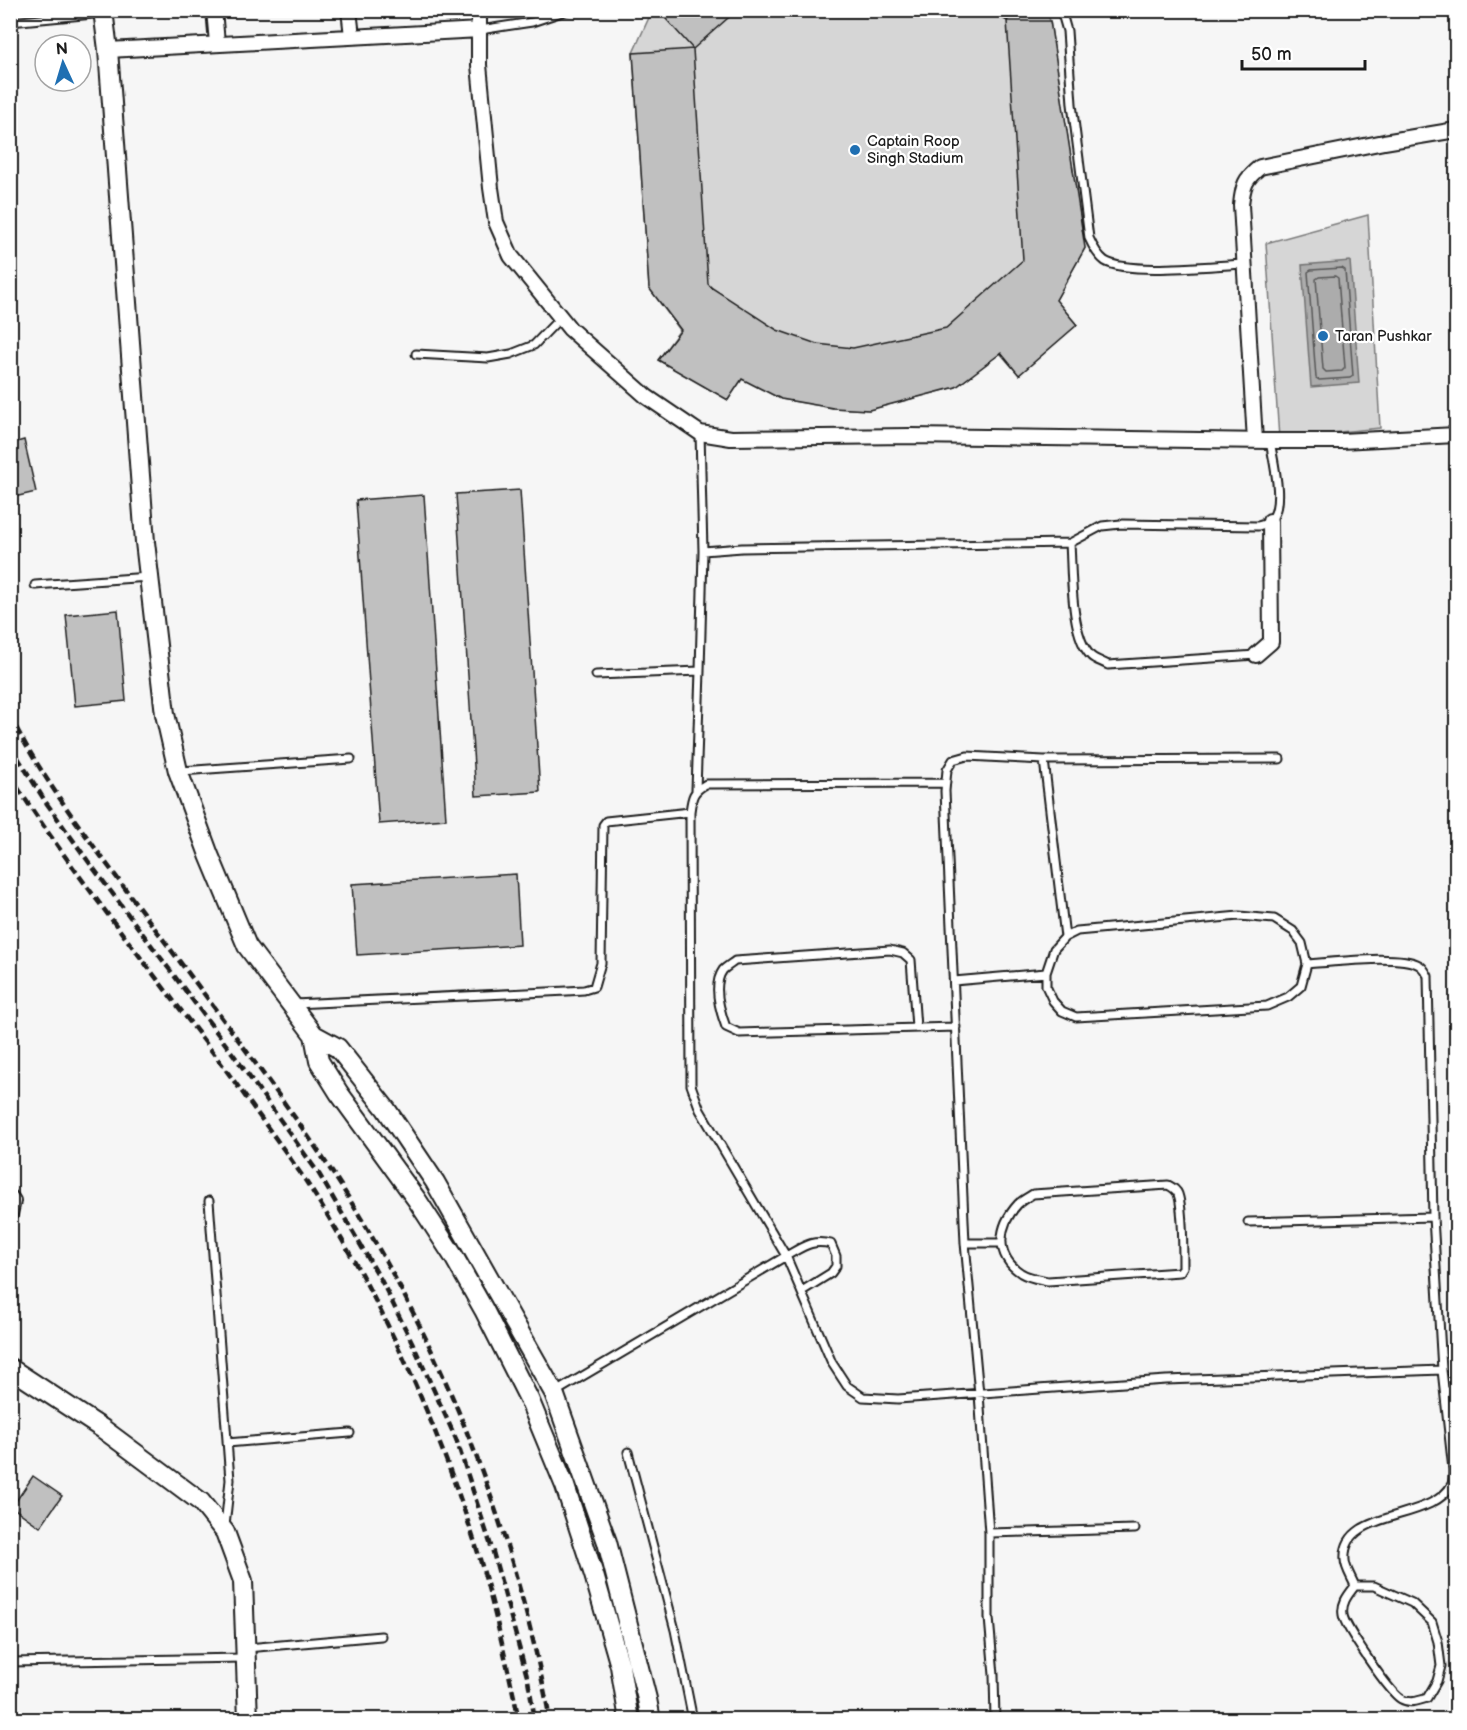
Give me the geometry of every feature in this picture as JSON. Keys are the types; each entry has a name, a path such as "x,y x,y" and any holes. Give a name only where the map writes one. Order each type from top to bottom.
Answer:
{"street":[{"path":"214,10 217,44"},
{"path":"349,10 352,36"},
{"path":"479,10 479,66 496,222 511,256 570,329 647,397 700,433 731,438 922,436 1255,441 1341,441 1456,435"},
{"path":"104,12 145,542 165,714 178,771 213,865 247,946 314,1035 319,1061 339,1093 417,1200 454,1257 529,1399 565,1486 594,1575 620,1666 629,1719"},
{"path":"108,50 480,30"},
{"path":"1255,441 1240,205 1247,178 1260,167 1456,130"},
{"path":"1256,655 1271,642 1270,521"},
{"path":"314,1035 339,1048 392,1118 435,1182 554,1393 607,1542 651,1719"},
{"path":"10,1197 13,1201 10,1214"},
{"path":"10,1368 103,1430 201,1502 225,1532 243,1581 248,1719"}],"lane":[{"path":"480,30 532,22 568,10"},
{"path":"1060,10 1067,31 1072,105 1089,238 1098,256 1107,262 1128,267 1244,264"},
{"path":"10,22 104,12"},
{"path":"416,354 488,358 511,354 534,345 560,318"},
{"path":"700,433 703,551 700,671 696,790 690,812 691,1085 700,1110 786,1256 832,1363 847,1386 863,1397 898,1399 1166,1380 1442,1370"},
{"path":"703,551 742,548 1070,543 1102,526 1121,524 1258,526 1270,521 1276,511 1278,498 1270,441"},
{"path":"1070,543 1076,623 1082,644 1092,657 1108,665 1256,655"},
{"path":"35,585 149,578"},
{"path":"596,675 700,671"},
{"path":"995,1719 989,1618 989,1533 965,1243 946,770 952,760 967,756 1044,760 1281,759"},
{"path":"178,771 351,759"},
{"path":"1044,760 1065,937"},
{"path":"696,790 706,784 945,783"},
{"path":"291,1004 567,991 594,987 601,963 603,825 606,820 690,812"},
{"path":"1239,916 1274,919 1293,932 1302,943 1307,964 1301,986 1288,997 1267,1006 1076,1017 1062,1011 1053,1001 1046,986 1046,973 1054,949 1065,937 1077,931 1239,916"},
{"path":"916,1027 910,960 897,951 735,961 723,970 718,984 721,1013 726,1027 739,1033 956,1027"},
{"path":"1307,964 1368,960 1410,961 1422,966 1428,976 1433,1217 1442,1370 1453,1470 1452,1483 1445,1493 1431,1503 1360,1528 1350,1537 1345,1561 1355,1586"},
{"path":"954,981 1046,973"},
{"path":"1168,1185 1178,1194 1183,1267 1180,1272 1048,1281 1021,1273 1004,1254 1000,1243 1005,1225 1018,1204 1033,1194 1168,1185"},
{"path":"209,1201 230,1480 225,1532"},
{"path":"1248,1222 1433,1217"},
{"path":"554,1393 786,1256 819,1241 831,1244 836,1256 836,1266 831,1273 802,1291"},
{"path":"965,1243 1000,1243"},
{"path":"1445,1391 1456,1391"},
{"path":"227,1443 350,1433"},
{"path":"628,1452 675,1630 693,1719"},
{"path":"989,1533 1135,1529"},
{"path":"1355,1586 1374,1586 1412,1603 1432,1622 1438,1642 1441,1666 1437,1682 1427,1698 1410,1703 1398,1698 1348,1628 1342,1616 1344,1601 1355,1586"},
{"path":"10,1662 246,1653 381,1636"}],"shaded area":[{"name":"Captain Roop Singh Stadium","path":"652,11 1047,11 1085,248 1056,300 1077,325 1019,375 1000,353 956,387 869,410 833,408 781,399 742,379 728,400 658,360 680,330 649,288 633,53"},
{"name":"Taran Pushkar","path":"1368,215 1380,428 1279,438 1266,243"}],"water":[{"path":"1350,261 1359,383 1311,387 1302,265"}],"building":[{"path":"658,10 737,10 693,49"},
{"path":"989,10 1013,10 1007,21"},
{"path":"1007,21 1050,21 1085,248 1056,300 1077,325 1019,375 1001,353 956,387 869,410 833,408 781,399 742,379 728,400 658,360 681,330 649,288 633,53 693,49 708,284 777,330 817,344 853,348 946,328 1023,260"},
{"path":"24,440 36,492 10,498 10,444"},
{"path":"520,490 540,792 476,796 456,494"},
{"path":"424,495 446,819 379,824 356,500"},
{"path":"118,610 126,701 75,706 66,615"},
{"path":"516,874 520,945 357,955 352,884"},
{"path":"33,1476 62,1496 40,1527 12,1507"}],"railway":[{"path":"10,716 37,763 82,830 298,1122 344,1190 385,1260 423,1333 457,1407 486,1483 512,1561 533,1640 550,1720"},
{"path":"10,745 45,801 88,861 233,1054 319,1174 381,1280 456,1439 493,1552 528,1680 535,1720"},
{"path":"10,776 99,903 225,1068 289,1157 336,1229 361,1273 427,1412 463,1507 490,1596 519,1720"}],"place":[{"name":"Captain Roop Singh Stadium","path":"855,150"},
{"name":"Taran Pushkar","path":"1323,336"}]}
